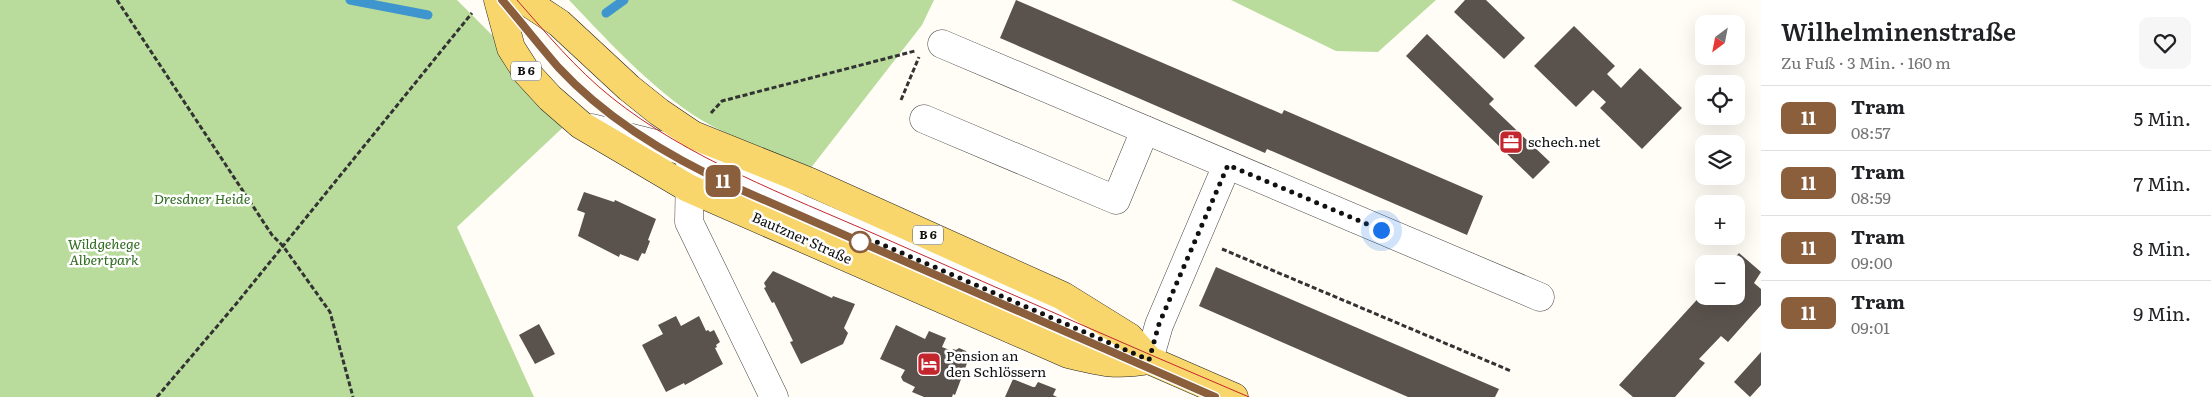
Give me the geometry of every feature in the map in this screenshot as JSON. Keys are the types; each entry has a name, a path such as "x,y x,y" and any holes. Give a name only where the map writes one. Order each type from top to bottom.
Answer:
{"main road":[{"name":"B 6","path":"524,0 559,23 629,88 659,112 692,145 819,186 1063,296 1129,337 1149,360 1234,397"},
{"name":"Bautzner Straße","path":"488,3 526,73 550,98 581,125 688,188 1068,354 1104,363 1123,364 1149,360"}],"street":[{"path":"942,44 1540,297"},
{"path":"924,119 1116,200 1146,130"},
{"path":"581,125 680,150 692,145"},
{"path":"692,145 734,178 1149,360 1159,324 1228,165"},
{"path":"692,145 688,188 688,222 774,397"}],"path":[{"path":"117,0 267,227 283,246 330,312 353,397"},
{"path":"157,397 488,3"},
{"path":"692,145 722,101 922,50 898,108 924,119"},
{"path":"1221,249 1511,372"}],"green space":[{"name":"Dresdner Heide","path":"0,0 457,0 574,117 457,227 534,397 0,397"},
{"path":"569,0 934,0 922,25 810,169 724,132 693,115 636,69"},
{"path":"1231,0 1436,0 1378,52 1336,51"}],"building":[{"path":"1016,0 1282,114 1284,110 1483,196 1467,235 1267,149 1265,153 1000,38"},
{"path":"1465,0 1486,0 1525,38 1504,59 1454,12"},
{"path":"1574,26 1615,66 1607,74 1621,88 1640,68 1682,108 1642,149 1600,108 1606,102 1593,90 1576,107 1534,66"},
{"path":"1427,34 1494,99 1489,104 1550,162 1533,179 1406,56"},
{"path":"584,192 614,202 615,200 656,219 645,254 642,253 638,261 620,254 619,257 578,236 585,213 577,210"},
{"path":"1745,258 1761,272 1754,283 1761,289 1761,305 1728,342 1721,336 1699,359 1705,363 1675,397 1633,397 1619,385 1695,302 1695,305 1745,305"},
{"path":"1216,267 1499,389 1495,397 1408,397 1199,306"},
{"path":"773,271 832,298 833,296 855,304 844,328 848,333 843,344 801,364 790,342 793,341 774,302 772,303 764,288 766,287 764,283"},
{"path":"676,316 681,326 699,316 706,331 714,330 720,342 715,348 723,364 685,385 684,383 666,392 642,345 663,334 658,325"},
{"path":"539,324 555,354 535,364 519,335"},
{"name":"Pension an den Schlössern","path":"896,325 925,339 929,331 946,338 942,347 952,351 959,348 966,351 969,358 955,395 953,394 952,397 924,397 912,392 915,387 903,381 901,377 905,370 880,359"},
{"path":"1761,352 1761,385 1750,397 1734,382"},
{"path":"1013,379 1033,387 1038,382 1056,389 1053,395 1057,397 1005,397"}],"waterway":[{"path":"350,0 428,15"},
{"path":"606,13 624,0"}],"tram line":[{"path":"502,0 550,57 589,97 635,131 667,151 768,202 1215,397"},
{"name":"11","path":"502,0 559,68 602,107 641,135 677,156 737,188 1215,397"},
{"path":"517,0 574,63 611,97 672,139 705,157 774,190 1249,397"}],"place":[{"name":"schech.net","path":"1511,142"},
{"name":"Pension an den Schlössern","path":"929,364"}],"route":[{"path":"860,242 872,240 1149,360 1159,324 1228,165 1381,230"}],"park label":[{"name":"Wildgehege Albertpark","path":"104,252"}]}
